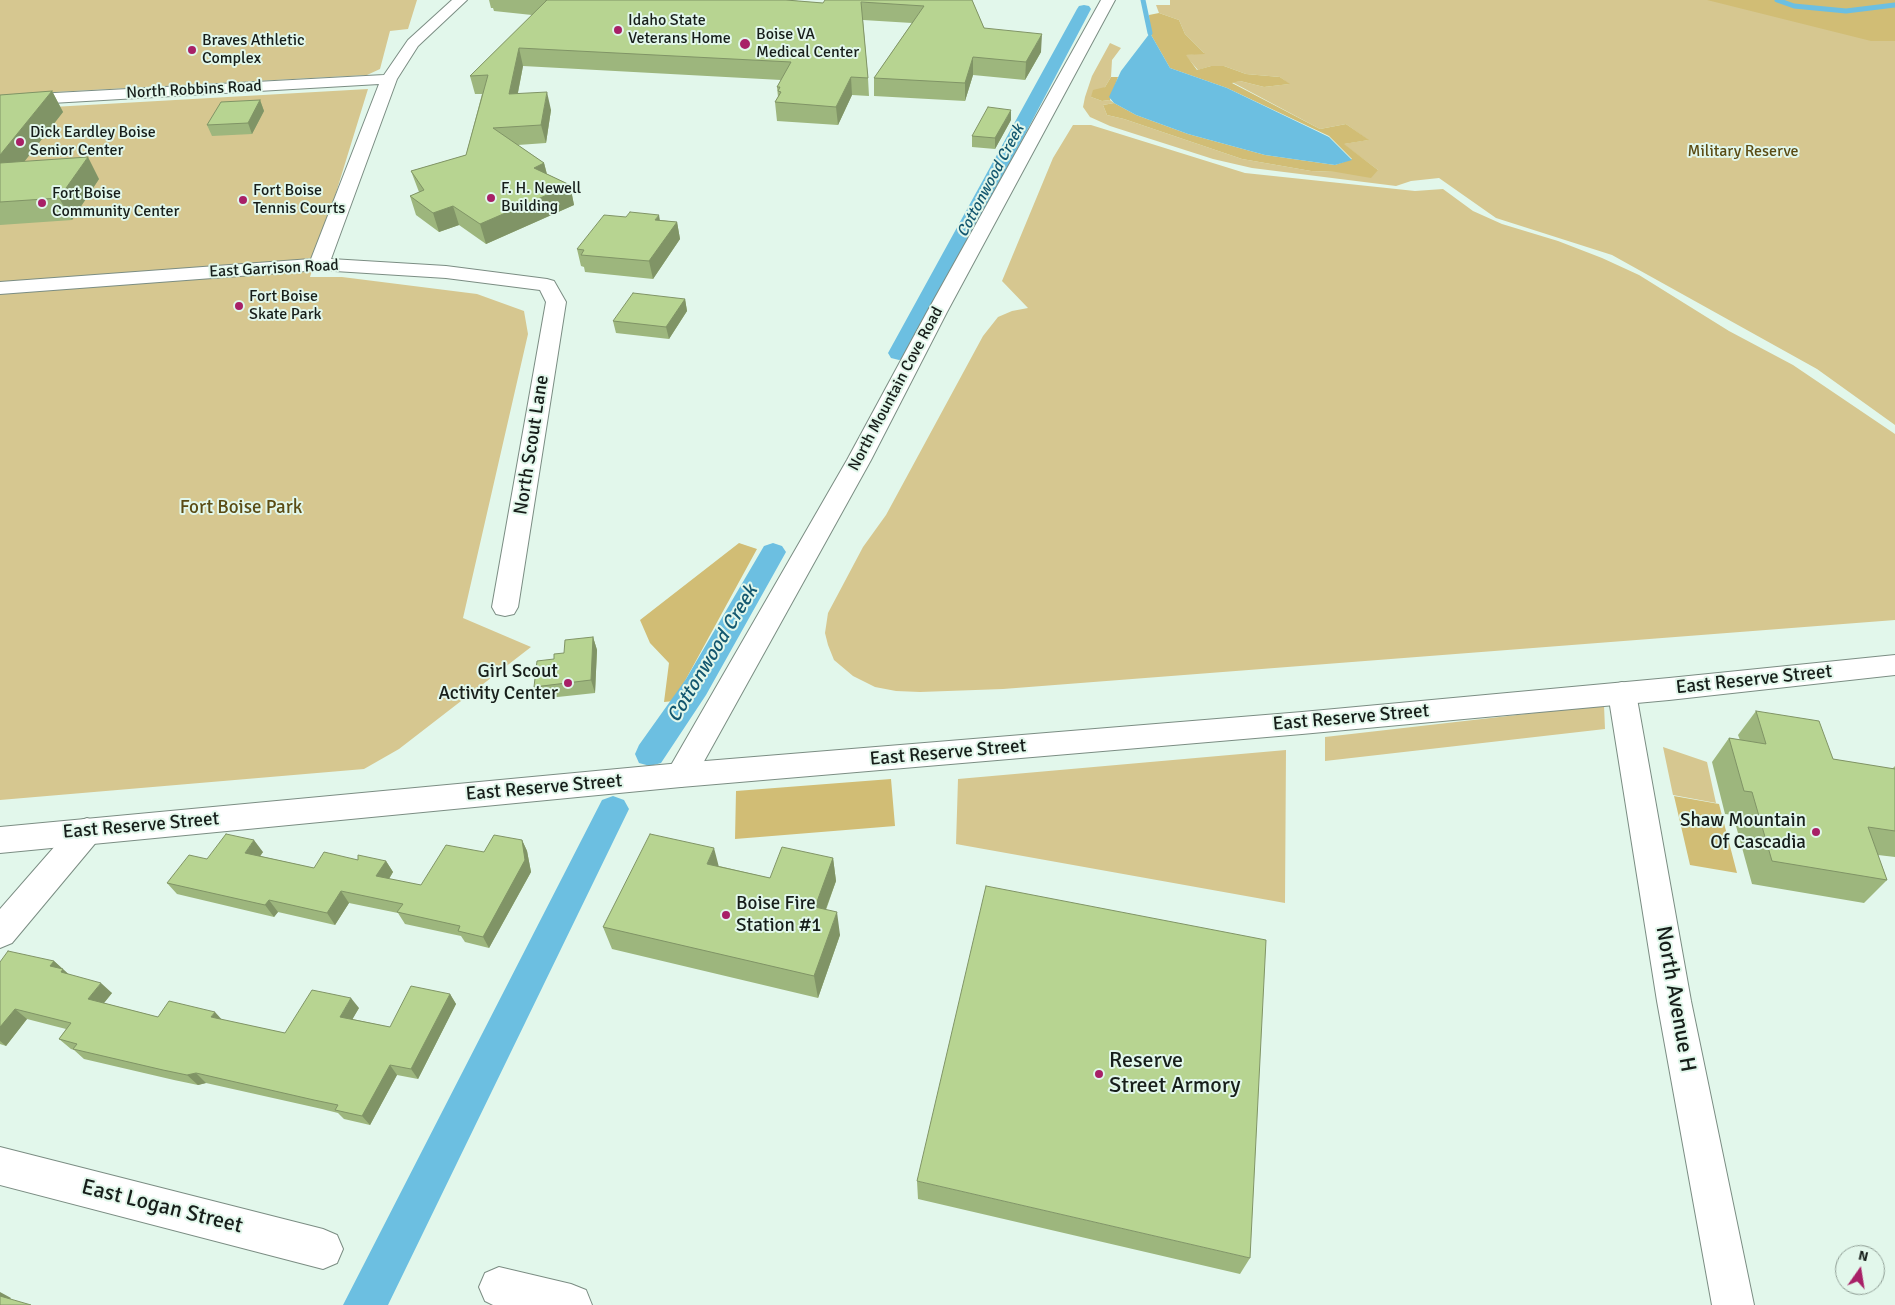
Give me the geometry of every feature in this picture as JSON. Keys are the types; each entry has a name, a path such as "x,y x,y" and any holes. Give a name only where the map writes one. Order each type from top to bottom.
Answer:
{"street":[{"path":"319,264 389,79 413,43 460,0"},
{"name":"North Mountain Cove Road","path":"681,776 859,460 937,312 1108,0"},
{"name":"North Robbins Road","path":"0,101 389,79"},
{"name":"East Garrison Road","path":"0,288 319,264 446,272 547,285"},
{"name":"North Scout Lane","path":"505,606 556,302 547,285"},
{"name":"East Reserve Street","path":"0,840 681,776 1302,723 1895,665"},
{"name":"North Avenue H","path":"1622,693 1674,1002 1734,1305"},
{"path":"0,933 87,831"},
{"name":"East Logan Street","path":"0,1166 323,1249"},
{"path":"499,1287 570,1305"}],"green space":[{"name":"Braves Athletic Complex","path":"0,0 417,0 408,29 390,31 380,69 367,75 0,95"},
{"name":"Military Reserve","path":"1170,0 1895,0 1895,425 1817,369 1612,255 1496,218 1439,178 1411,181 1396,186 1252,168 1213,159 1110,126 1090,117 1083,107 1085,97 1092,76 1110,43 1121,48 1112,60 1111,77 1105,87 1091,97 1102,101 1110,100 1114,103 1103,105 1107,115 1242,159 1311,171 1378,170 1343,144 1368,140 1346,124 1320,129 1232,82 1240,81 1264,87 1289,84 1280,77 1246,74 1224,66 1211,66 1198,70 1185,55 1204,53 1185,34 1179,20 1159,13 1156,5 1170,5"},
{"name":"Fort Boise Park","path":"368,89 310,277 342,277 477,294 524,311 528,334 463,618 531,647 399,749 364,769 0,800 0,110"},
{"path":"1073,125 1091,125 1245,173 1415,191 1443,189 1473,211 1502,224 1558,241 1639,275 1729,331 1793,365 1895,434 1895,620 1003,689 896,691 875,687 853,676 834,660 828,645 825,633 828,613 863,547 886,515 983,336 998,317 1012,311 1028,308 1002,281 1053,158"},
{"path":"1604,705 1605,729 1325,761 1325,737"},
{"path":"1663,747 1707,762 1716,803 1673,795"},
{"path":"1286,750 1285,903 956,844 958,779"}],"shaded area":[{"path":"1707,0 1895,0 1895,41 1871,41"},
{"path":"1159,13 1179,20 1185,34 1205,54 1186,55 1197,70 1211,66 1224,66 1246,74 1280,77 1290,84 1264,87 1240,81 1232,83 1320,129 1346,124 1369,140 1344,144 1378,170 1371,178 1336,172 1311,171 1242,159 1107,115 1103,105 1114,103 1136,115 1188,134 1265,155 1335,165 1352,159 1329,136 1227,88 1170,68 1150,33 1149,15"},
{"path":"1111,77 1118,77 1110,100 1102,101 1091,97 1093,90 1105,87"},
{"path":"739,543 757,549 674,701 664,702 669,663 650,643 640,620"},
{"path":"891,779 895,826 735,839 736,791"},
{"path":"1674,796 1719,804 1737,873 1690,865"}],"water":[{"path":"1150,33 1170,68 1227,88 1329,137 1352,160 1335,165 1265,155 1188,134 1136,115 1114,103 1109,97 1121,71"}],"building":[{"name":"Boise VA Medical Center","path":"547,0 786,0 823,3 825,0 972,0 984,28 1042,34 1026,62 973,57 965,83 874,78 924,6 861,2 868,78 851,77 836,107 775,102 781,92 778,91 780,87 777,87 791,62 519,48 509,94 547,92 541,125 493,128 544,163 534,168 570,185 480,224 453,206 433,213 410,196 424,190 411,171 466,155 488,75 470,76"},
{"path":"52,91 0,155 0,95"},
{"path":"260,100 248,123 207,125 221,102"},
{"path":"988,107 1011,110 995,138 972,136"},
{"path":"88,157 59,198 0,202 0,163"},
{"path":"630,212 659,215 655,220 677,222 649,261 581,255 584,250 577,249 604,215 626,217"},
{"path":"633,293 685,299 666,327 613,321"},
{"path":"593,637 591,680 534,687 537,661 554,659 554,654 564,653 565,640"},
{"path":"1756,711 1819,721 1833,759 1895,769 1895,831 1868,827 1887,880 1772,861 1752,792 1744,791 1729,738 1766,744"},
{"path":"226,834 254,840 245,853 314,868 324,852 358,860 358,855 386,861 376,876 421,885 446,845 484,852 494,835 522,840 525,860 483,937 458,931 460,926 397,912 403,904 341,891 327,913 269,900 265,905 167,883 189,855 207,859"},
{"name":"Boise Fire Station #1","path":"650,834 714,848 707,864 770,878 782,847 833,858 815,907 837,912 814,976 603,927"},
{"name":"Reserve Street Armory","path":"986,886 1266,940 1250,1258 917,1181"},
{"path":"8,951 54,961 50,966 63,969 61,972 101,983 88,999 158,1017 169,1001 215,1012 211,1017 285,1033 312,990 351,998 340,1017 390,1027 411,986 450,994 411,1069 390,1065 362,1116 335,1110 338,1105 196,1073 187,1075 73,1049 77,1044 59,1039 71,1023 15,1009 0,1027 0,962"},
{"path":"0,1296 31,1305 0,1305"}],"waterway":[{"path":"1143,0 1150,33"},
{"name":"Cottonwood Creek","path":"1777,0 1794,6 1846,11 1895,5"},
{"name":"Cottonwood Creek","path":"899,353 1084,9"},
{"name":"Cottonwood Creek","path":"650,754 696,687 773,552"},
{"path":"365,1305 613,809"}],"place":[{"name":"Idaho State Veterans Home","path":"618,30"},
{"name":"Boise VA Medical Center","path":"745,44"},
{"name":"Braves Athletic Complex","path":"192,50"},
{"name":"Dick Eardley Boise Senior Center","path":"20,142"},
{"name":"F. H. Newell Building","path":"491,198"},
{"name":"Fort Boise Tennis Courts","path":"243,200"},
{"name":"Fort Boise Community Center","path":"42,203"},
{"name":"Fort Boise Skate Park","path":"239,306"},
{"name":"Girl Scout Activity Center","path":"568,683"},
{"name":"Shaw Mountain Of Cascadia","path":"1816,832"},
{"name":"Boise Fire Station #1","path":"726,915"},
{"name":"Reserve Street Armory","path":"1099,1074"}]}
